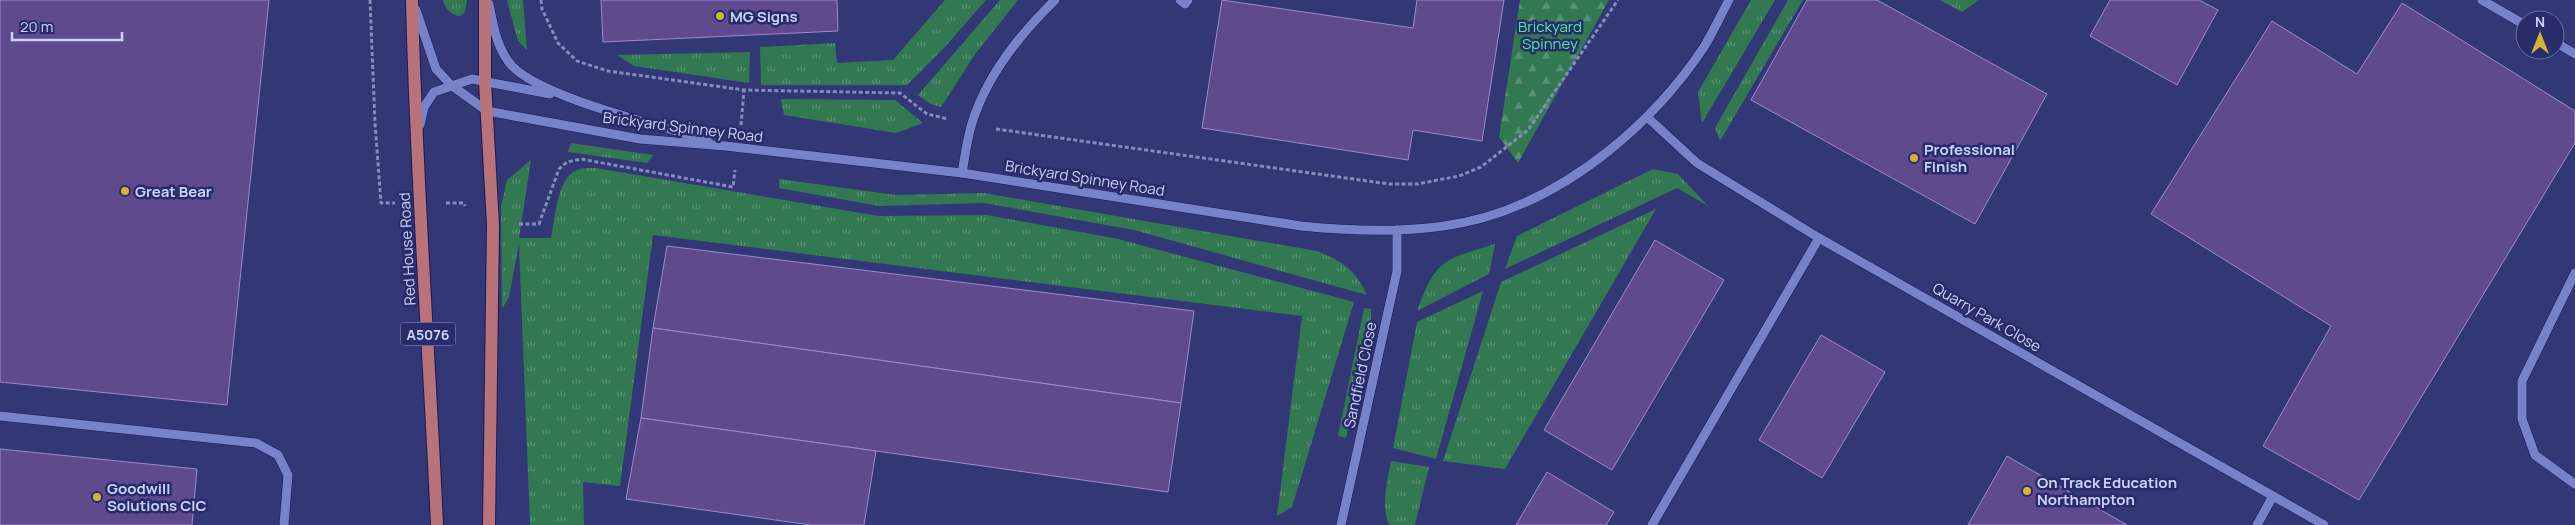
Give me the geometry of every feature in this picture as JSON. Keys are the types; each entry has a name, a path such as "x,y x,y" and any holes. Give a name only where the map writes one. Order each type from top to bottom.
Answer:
{"main road":[{"name":"Red House Road","path":"412,0 416,142 421,203 437,525"},
{"path":"487,0 485,82 493,225 489,525"}],"street":[{"name":"Brickyard Spinney Road","path":"412,0 436,69 451,85 487,110 640,139 726,146 962,172 1302,226 1354,231 1397,230 1437,226 1486,217 1529,200 1578,172 1613,147 1646,117 1678,81 1704,46 1729,0"},
{"path":"487,0 496,40 508,63 537,85 566,97 726,146"},
{"path":"962,172 971,125 985,88 1009,50 1054,0"},
{"path":"1180,0 1185,4 1188,0"},
{"path":"2482,0 2515,19"},
{"path":"416,142 424,107 434,92 451,85 472,79 566,97"},
{"name":"Quarry Park Close","path":"1646,117 1697,163 1819,238 2324,525"},
{"name":"Sandfield Close","path":"1341,525 1397,271 1397,230"},
{"path":"1652,525 1819,238"},
{"path":"2575,273 2522,381 2522,419 2535,455 2575,484"},
{"path":"0,416 256,443 278,455 288,475 284,525"},
{"path":"2257,525 2273,496"}],"path":[{"path":"370,0 375,123 381,203 464,203 465,210"},
{"path":"541,0 542,9 558,43 577,61 608,71 744,90 900,93 927,114 971,125 1389,184 1417,184 1458,176 1481,167 1528,130 1618,0"},
{"path":"493,225 539,224 559,170 566,162 581,159 733,187"}],"green space":[{"path":"443,0 467,0 465,12 460,16 451,13"},
{"path":"507,0 523,0 527,50 518,41"},
{"path":"945,0 986,0 945,47 907,85 761,85 760,47 835,43 837,63 893,60"},
{"path":"1000,0 1018,0 976,53 941,107 930,104 918,95"},
{"name":"Brickyard Spinney","path":"1520,0 1609,0 1518,163 1499,137"},
{"path":"1751,0 1775,0 1702,123 1698,92"},
{"path":"1788,0 1803,0 1720,141 1715,128"},
{"path":"1940,0 1979,0 1962,12"},
{"path":"750,52 749,83 634,66 617,55"},
{"path":"781,99 895,100 923,123 896,133 784,115"},
{"path":"571,143 653,155 647,163 568,152"},
{"path":"531,160 519,238 551,238 563,184 573,172 579,169 596,168 879,216 987,215 1118,239 1354,302 1292,507 1277,516 1302,316 653,235 620,486 583,482 584,525 530,525 519,244 509,297 502,309 501,207 507,180"},
{"path":"1653,169 1678,174 1708,206 1677,188 1505,269 1517,236"},
{"path":"779,179 896,195 984,193 1317,251 1347,267 1357,278 1367,295 1134,230 984,203 879,206 779,188"},
{"path":"1656,209 1505,469 1443,461 1501,282"},
{"path":"1495,244 1489,274 1417,311 1430,280 1444,264 1453,258"},
{"path":"1483,291 1436,459 1393,448 1417,322"},
{"path":"1364,308 1371,309 1371,323 1346,438 1338,436"},
{"path":"1391,461 1429,467 1415,525 1389,525 1385,501"}],"building":[{"name":"Great Bear","path":"0,0 269,0 227,405 0,382"},
{"name":"MG Signs","path":"601,0 837,0 838,31 603,42"},
{"path":"1222,0 1413,28 1417,0 1504,0 1482,141 1413,130 1408,160 1202,128"},
{"path":"1807,0 1877,0 2047,94 1975,224 1751,100"},
{"path":"2110,0 2199,0 2218,10 2177,85 2090,36"},
{"path":"2402,3 2575,111 2575,143 2359,500 2263,446 2331,326 2151,214 2272,21 2357,74"},
{"path":"1655,240 1724,280 1612,470 1544,430"},
{"path":"667,246 1194,311 1181,403 653,328"},
{"path":"653,328 1181,403 1168,492 641,418"},
{"path":"1821,335 1885,372 1822,478 1759,440"},
{"path":"641,418 876,451 864,525 811,525 626,499"},
{"name":"Goodwill Solutions CIC","path":"0,449 197,469 192,525 0,525"},
{"name":"On Track Education Northampton","path":"2007,456 2127,525 1968,525"},
{"path":"1547,472 1614,512 1606,525 1516,525"}],"place":[{"name":"MG Signs","path":"720,16"},
{"name":"Professional Finish","path":"1914,158"},
{"name":"Great Bear","path":"125,191"},
{"name":"On Track Education Northampton","path":"2027,491"},
{"name":"Goodwill Solutions CIC","path":"97,497"}]}
